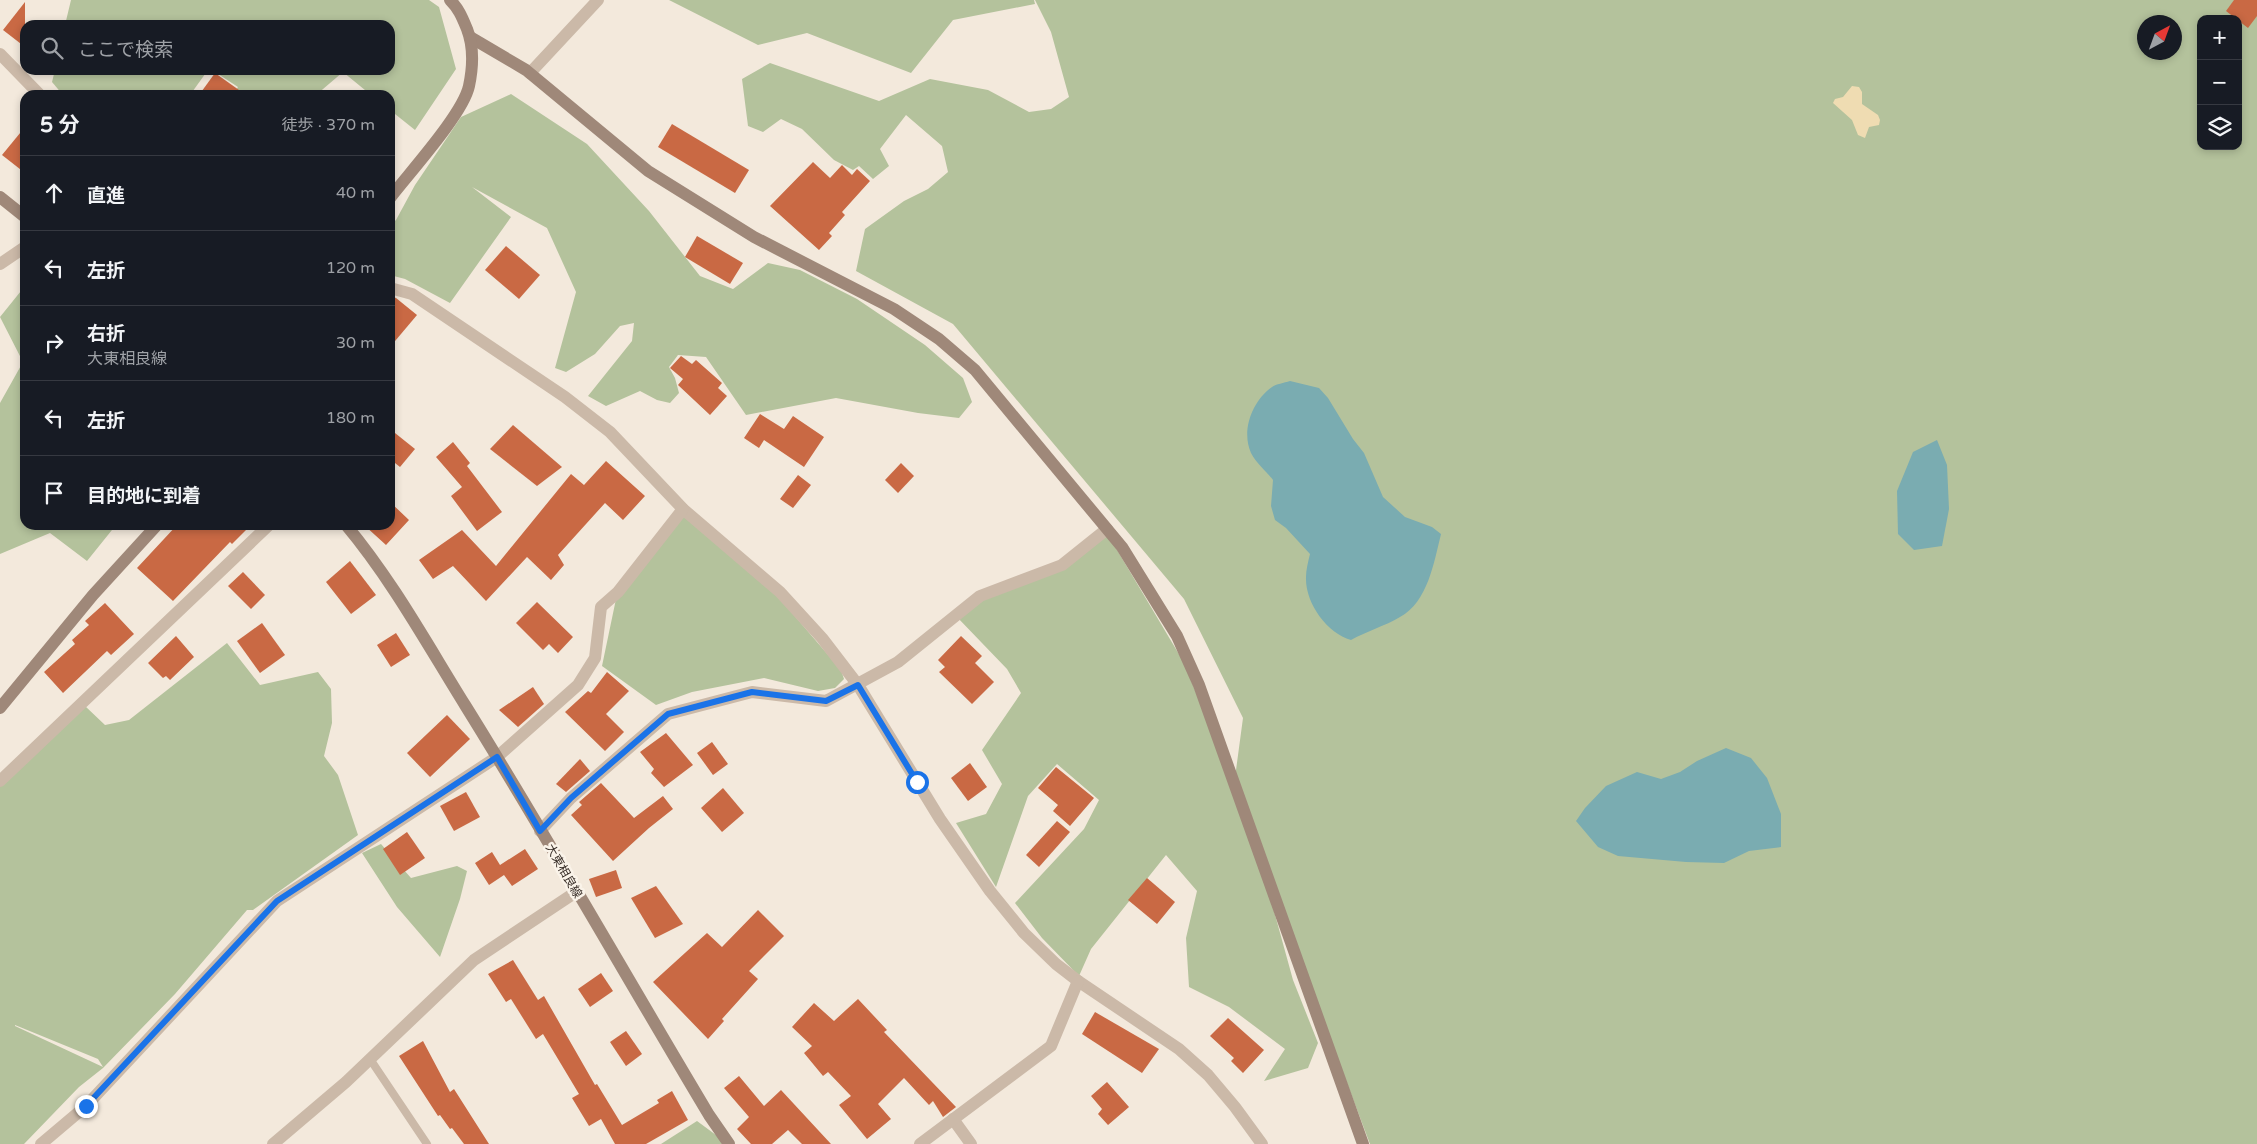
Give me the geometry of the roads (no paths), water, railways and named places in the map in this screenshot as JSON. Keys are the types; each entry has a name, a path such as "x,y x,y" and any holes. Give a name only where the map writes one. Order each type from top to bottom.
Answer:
{"street":[{"path":"395,192 456,114 469,87 473,56 470,37 459,8 450,0"},
{"path":"530,74 598,0"},
{"path":"470,37 530,74 648,172 705,209 754,237 894,309 939,339 975,370 1107,528 1122,547 1167,619 1199,685 1363,1144"},
{"path":"0,54 20,74"},
{"path":"20,75 35,90"},
{"path":"0,198 20,214"},
{"path":"0,264 20,250"},
{"path":"395,289 412,294 565,397 610,432 682,509 780,592 822,638 858,685 940,819 990,891 1024,933 1056,964 1179,1049 1208,1075 1235,1107 1262,1144"},
{"path":"42,1144 86,1106 277,901 497,757 578,685 595,658 600,607 618,592 682,509"},
{"path":"540,831 571,798 668,714 752,692 826,701 898,662 980,596 1062,565 1107,528"},
{"path":"0,708 93,595 152,530"},
{"path":"0,781 264,530"},
{"name":"大東相良線","path":"350,530 364,546 399,597 497,757 709,1115 729,1144"},
{"path":"273,1144 370,1058 474,960 576,892"},
{"path":"920,1144 1051,1046 1078,980"},
{"path":"953,1119 971,1144"}],"lane":[{"path":"370,1058 427,1144"}],"water":[{"path":"1290,381 1319,388 1328,398 1353,439 1364,453 1383,497 1405,517 1432,527 1441,534 1432,569 1417,602 1400,617 1351,640 1334,631 1313,607 1309,597 1306,577 1310,554 1286,528 1275,520 1271,506 1273,480 1253,457 1248,444 1247,435 1250,417 1259,400 1274,386"},
{"path":"1937,440 1947,465 1949,509 1942,546 1914,550 1898,534 1897,491 1913,452"},
{"path":"1726,748 1751,758 1767,778 1781,814 1781,847 1749,851 1724,863 1686,862 1618,856 1598,847 1576,821 1585,808 1606,786 1637,772 1661,779 1680,772 1697,761"}]}
